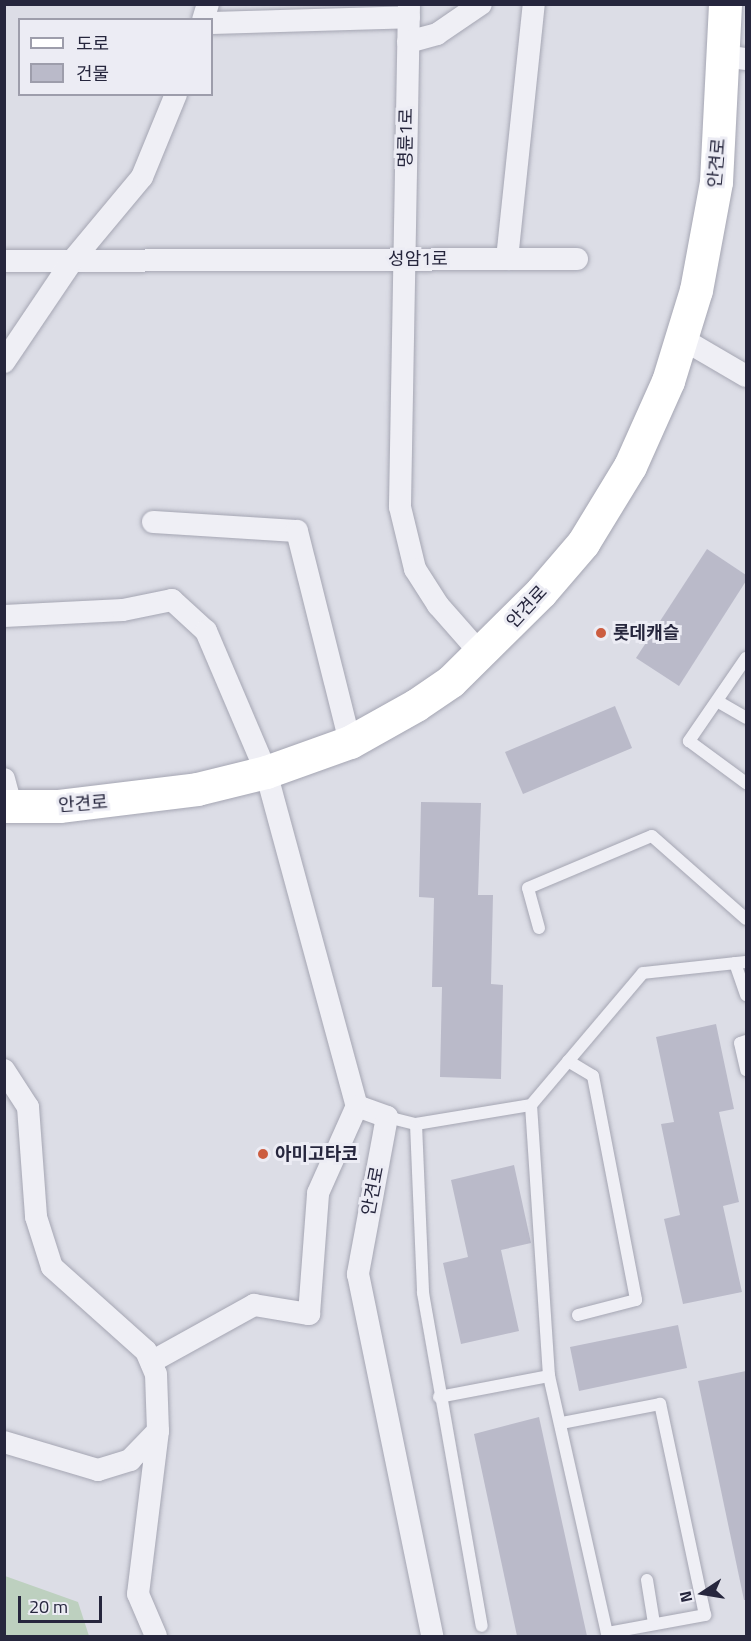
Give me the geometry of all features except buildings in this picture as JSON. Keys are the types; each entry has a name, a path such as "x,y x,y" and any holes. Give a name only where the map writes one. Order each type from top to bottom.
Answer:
{"main road":[{"name":"안견로","path":"7,797 124,800 196,789 266,772 350,742 416,705 481,654 562,568 598,520 648,428 696,290 712,213 735,58 725,4"}],"street":[{"path":"408,42 437,34 481,4"},
{"path":"507,259 534,4"},
{"name":"명륜1로","path":"213,23 409,11 400,483 403,528 415,569 424,585 481,654"},
{"path":"4,362 72,261 142,177 175,96"},
{"name":"성암1로","path":"4,261 577,259"},
{"path":"681,338 747,376"},
{"path":"153,522 297,531 350,742"},
{"path":"4,615 123,610 172,600 206,631 266,772 357,1106 318,1193 309,1314 254,1305 151,1362"},
{"path":"4,1070 28,1107 36,1217 52,1267 146,1351 156,1374 158,1431 138,1594 156,1636"},
{"path":"357,1106 387,1117"},
{"name":"안견로","path":"387,1117 358,1274 432,1636"},
{"path":"4,1442 98,1470 130,1460 158,1431"}],"lane":[{"path":"747,658 689,741 747,783"},
{"path":"717,701 747,718"},
{"path":"539,928 528,888 652,836 747,919"},
{"path":"387,1117 416,1124 531,1105 643,973 741,963 747,995"},
{"path":"747,1041 740,1042 747,1070"},
{"path":"568,1061 593,1076 636,1300 578,1314"},
{"path":"531,1105 549,1376 562,1423 607,1633 705,1615 660,1404 562,1423"},
{"path":"416,1124 423,1293 439,1397 482,1626"},
{"path":"439,1397 549,1376"},
{"path":"647,1580 654,1623"}],"green space":[{"path":"5,1576 78,1602 89,1636 5,1636"}],"place":[{"name":"롯데캐슬","path":"601,633"},
{"name":"아미고타코","path":"263,1154"}]}
